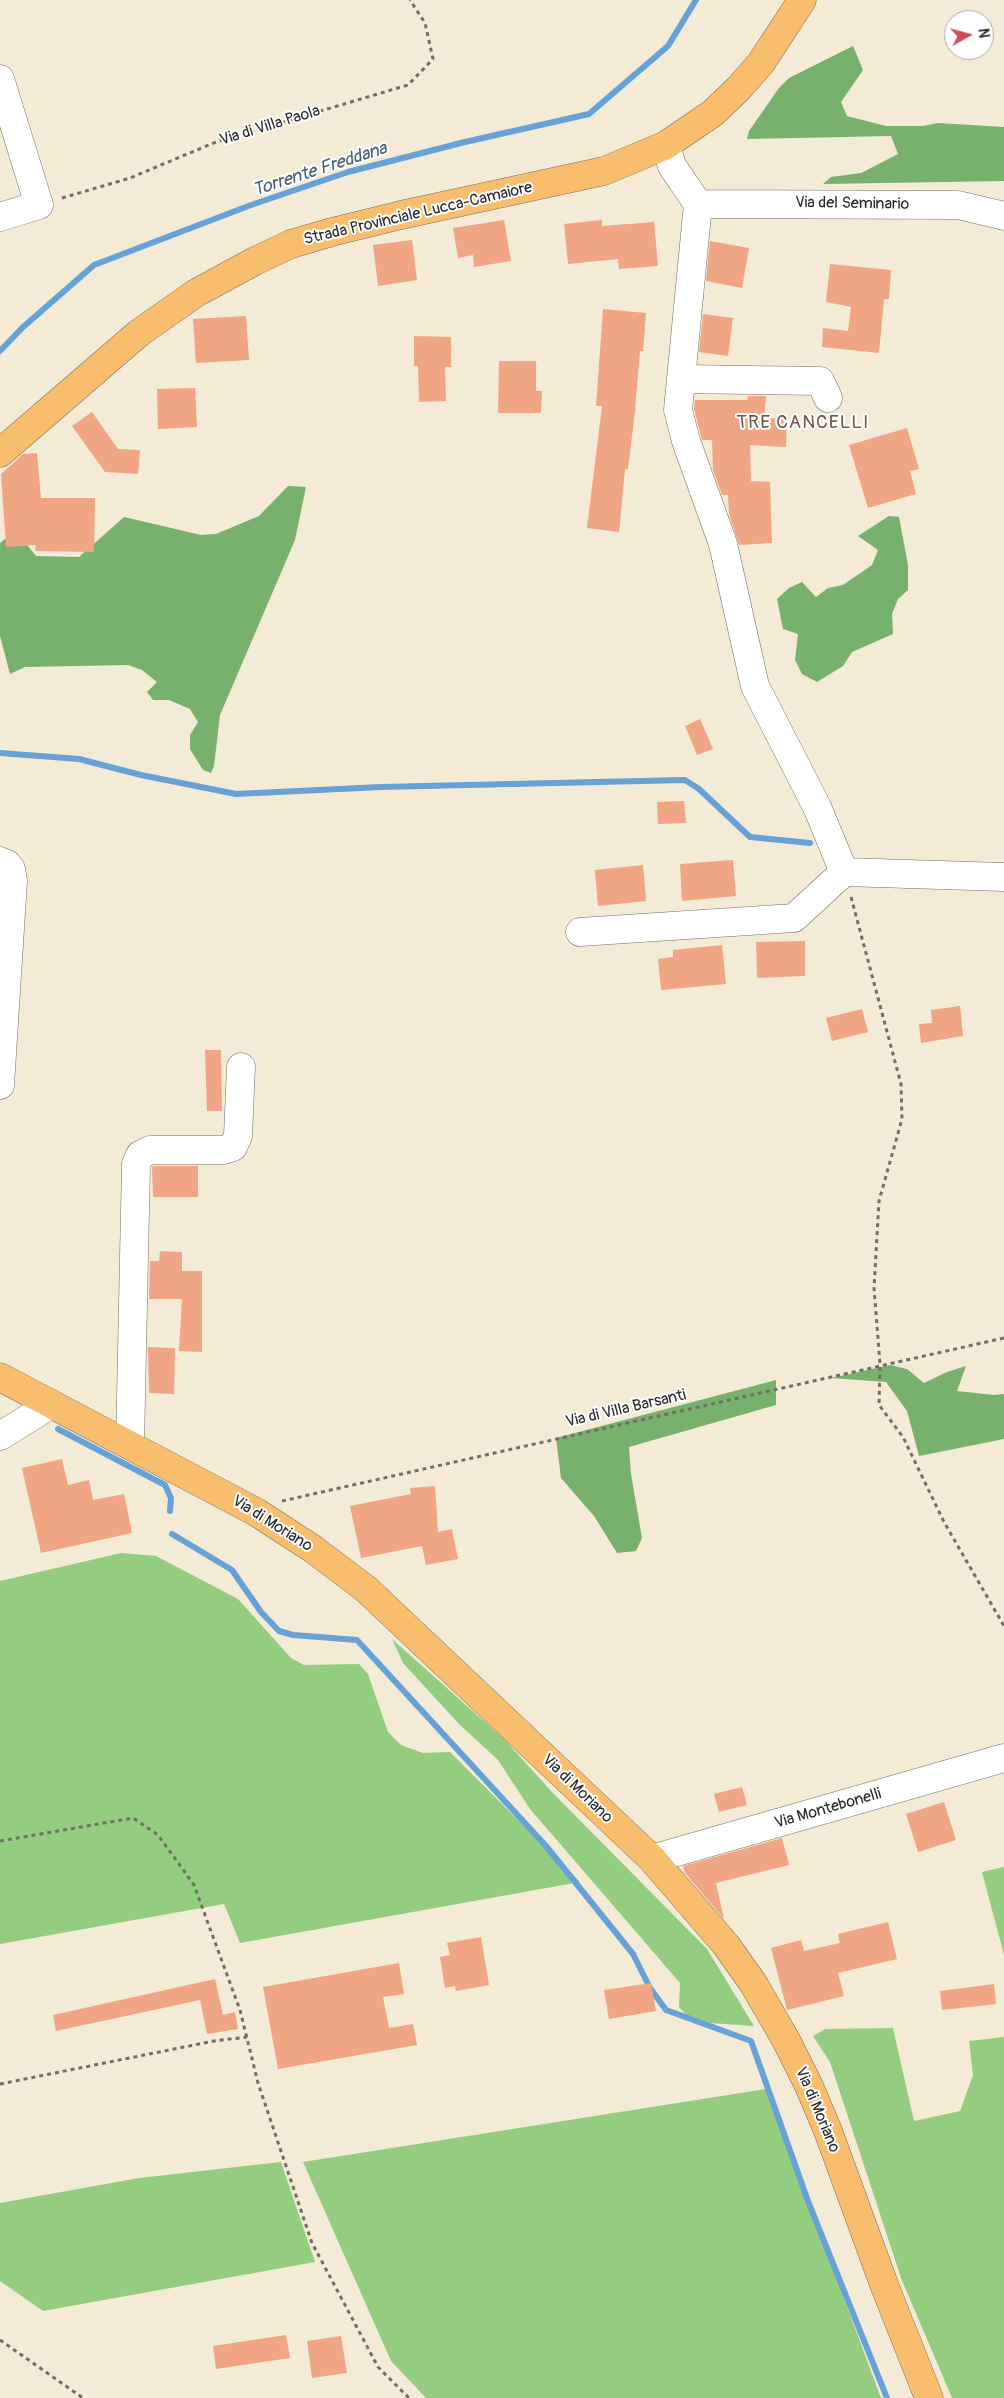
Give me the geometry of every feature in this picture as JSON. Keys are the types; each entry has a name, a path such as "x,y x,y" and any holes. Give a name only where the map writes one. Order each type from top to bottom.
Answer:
{"main road":[{"name":"Strada Provinciale Lucca-Camaiore","path":"0,453 139,333 196,293 291,244 402,215 604,171 666,145 713,113 739,88 761,63 802,0"},
{"name":"Via di Moriano","path":"0,1377 256,1512 313,1548 366,1590 652,1859 726,1945 753,1983 786,2040 828,2131 885,2286 929,2398"}],"street":[{"path":"0,78 39,205 0,218"},
{"path":"666,145 672,166 698,204 678,410 686,442 723,544 755,686 817,808 844,872"},
{"name":"Via del Seminario","path":"698,204 958,204 1004,216"},
{"path":"681,379 820,381 828,398"},
{"path":"0,862 7,864 11,869 13,881 0,1085"},
{"path":"580,932 794,918 844,872 1002,879"},
{"path":"130,1445 136,1164 140,1155 150,1150 224,1150 233,1148 238,1136 241,1067"},
{"path":"0,1436 52,1404"},
{"name":"Via Montebonelli","path":"652,1859 1004,1758"}],"path":[{"name":"Via di Villa Paola","path":"39,205 130,178 216,142 408,85 433,59 426,23 410,0"},
{"path":"844,872 901,1084 902,1120 880,1201 874,1288 880,1364 879,1405 903,1437 944,1522 1004,1626"},
{"name":"Via di Villa Barsanti","path":"256,1512 268,1504 880,1364 1004,1338"},
{"path":"0,1841 133,1818 158,1835 194,1885 240,2010 258,2083 312,2243 378,2367 409,2398"},
{"path":"0,2084 214,2041 247,2037"},
{"path":"0,2340 83,2398"}],"green space":[{"path":"853,46 863,70 841,102 847,116 886,126 923,126 938,123 1004,127 1004,181 823,184 831,177 861,173 898,154 891,136 747,139 749,131 779,88 789,78"},
{"path":"288,486 306,487 295,540 220,715 214,766 211,773 203,770 190,749 190,735 198,722 190,709 169,700 153,700 147,692 157,682 142,670 128,665 25,667 10,674 0,636 0,543 5,539 20,536 36,556 79,557 124,517 201,535 216,534 259,516"},
{"path":"889,516 899,517 908,565 908,590 898,599 892,614 893,634 852,652 843,666 817,682 802,674 795,660 798,634 783,629 777,599 789,588 802,582 816,597 828,588 843,585 872,565 878,550 858,536"},
{"path":"890,1365 907,1369 924,1383 947,1372 966,1366 957,1391 994,1395 1004,1394 1004,1439 919,1456 907,1411 886,1382 831,1378"},
{"path":"776,1380 776,1405 629,1447 631,1474 642,1538 636,1551 617,1553 594,1516 561,1478 556,1438"},
{"path":"121,1553 156,1556 238,1599 291,1658 304,1665 359,1664 368,1674 388,1732 401,1745 423,1753 450,1752 580,1882 240,1943 224,1904 0,1944 0,1581"},
{"path":"392,1639 505,1740 551,1791 707,1949 754,2026 710,2023 688,2017 679,2007 680,1983 530,1809 498,1760 459,1724 403,1663"},
{"path":"1004,1867 1004,1955 982,1872"},
{"path":"893,2028 914,2121 960,2111 973,2075 969,2041 1004,2037 1004,2398 952,2398 901,2278 830,2062 813,2036 825,2029"},
{"path":"766,2089 881,2398 426,2398 391,2361 303,2162"},
{"path":"281,2162 315,2262 43,2311 0,2281 0,2203 139,2178"}],"building":[{"path":"504,220 511,261 474,267 473,255 458,258 453,228"},
{"path":"602,220 602,226 654,222 658,266 619,269 618,259 568,264 564,224"},
{"path":"412,240 417,280 378,286 373,245"},
{"path":"710,241 749,248 742,288 706,281"},
{"path":"830,264 891,270 889,299 884,299 879,353 822,347 823,328 848,331 851,307 826,302"},
{"path":"603,309 646,313 643,351 640,351 628,469 625,469 619,532 587,528 602,406 596,406"},
{"path":"703,314 733,318 728,356 699,352"},
{"path":"246,316 249,360 196,363 193,319"},
{"path":"414,336 451,337 451,367 445,367 446,401 419,402 418,366 414,366"},
{"path":"499,361 536,361 536,391 542,391 541,413 498,413"},
{"path":"195,388 197,427 158,429 157,389"},
{"path":"748,396 766,396 764,418 787,419 786,447 750,445 751,481 770,482 772,543 739,545 729,514 728,495 722,495 713,470 712,440 702,440 694,409 695,400 747,400"},
{"path":"92,412 118,449 140,450 138,474 105,472 72,426"},
{"path":"907,428 919,469 910,471 916,494 868,508 849,445"},
{"path":"37,453 41,498 95,498 94,552 35,551 36,545 6,547 1,474 23,454"},
{"path":"700,719 713,749 697,755 685,726"},
{"path":"684,801 686,823 658,824 657,802"},
{"path":"733,860 736,896 682,901 680,864"},
{"path":"643,865 646,901 598,906 595,870"},
{"path":"805,941 805,976 757,978 756,942"},
{"path":"722,945 726,984 661,990 658,959 673,957 673,950"},
{"path":"960,1006 963,1036 921,1043 919,1024 932,1023 931,1010"},
{"path":"862,1009 868,1032 832,1041 826,1018"},
{"path":"205,1050 221,1050 222,1111 207,1111"},
{"path":"198,1166 198,1197 153,1197 152,1167"},
{"path":"160,1251 182,1252 182,1271 202,1271 202,1352 179,1351 182,1299 149,1299 150,1261 159,1261"},
{"path":"148,1347 175,1348 174,1394 149,1393"},
{"path":"62,1459 68,1485 89,1480 93,1500 124,1494 132,1533 41,1553 22,1468"},
{"path":"435,1486 438,1532 452,1529 458,1559 426,1565 422,1546 361,1558 350,1506 411,1494 410,1488"},
{"path":"742,1787 747,1805 719,1812 714,1794"},
{"path":"944,1802 956,1840 918,1852 906,1814"},
{"path":"782,1838 789,1865 716,1883 724,1919 685,1873 683,1866"},
{"path":"888,1922 897,1959 838,1973 844,1996 787,2010 771,1948 801,1940 804,1951 840,1943 838,1934"},
{"path":"481,1937 489,1985 456,1991 455,1986 445,1988 440,1957 450,1955 447,1943"},
{"path":"399,1963 404,1994 383,1997 389,2028 413,2024 417,2045 278,2069 263,1987"},
{"path":"215,1979 223,2015 235,2012 238,2029 207,2034 200,2000 56,2031 53,2015"},
{"path":"651,1983 656,2011 609,2019 604,1990"},
{"path":"994,1984 996,2004 942,2010 940,1991"},
{"path":"286,2335 290,2358 216,2369 213,2346"},
{"path":"341,2336 347,2373 312,2378 307,2341"}],"waterway":[{"name":"Torrente Freddana","path":"0,351 22,328 94,265 251,205 348,172 465,142 589,114 668,46 696,0"},
{"path":"0,753 79,759 141,775 236,794 381,787 685,780 699,789 750,837 810,843"},
{"path":"58,1429 165,1485 171,1498 170,1511"},
{"path":"172,1534 232,1570 261,1612 279,1631 293,1635 357,1640 546,1846 633,1954 650,1988 666,2010 751,2041 808,2201 887,2398"}],"district":[{"name":"TRE CANCELLI","path":"803,423"}]}
